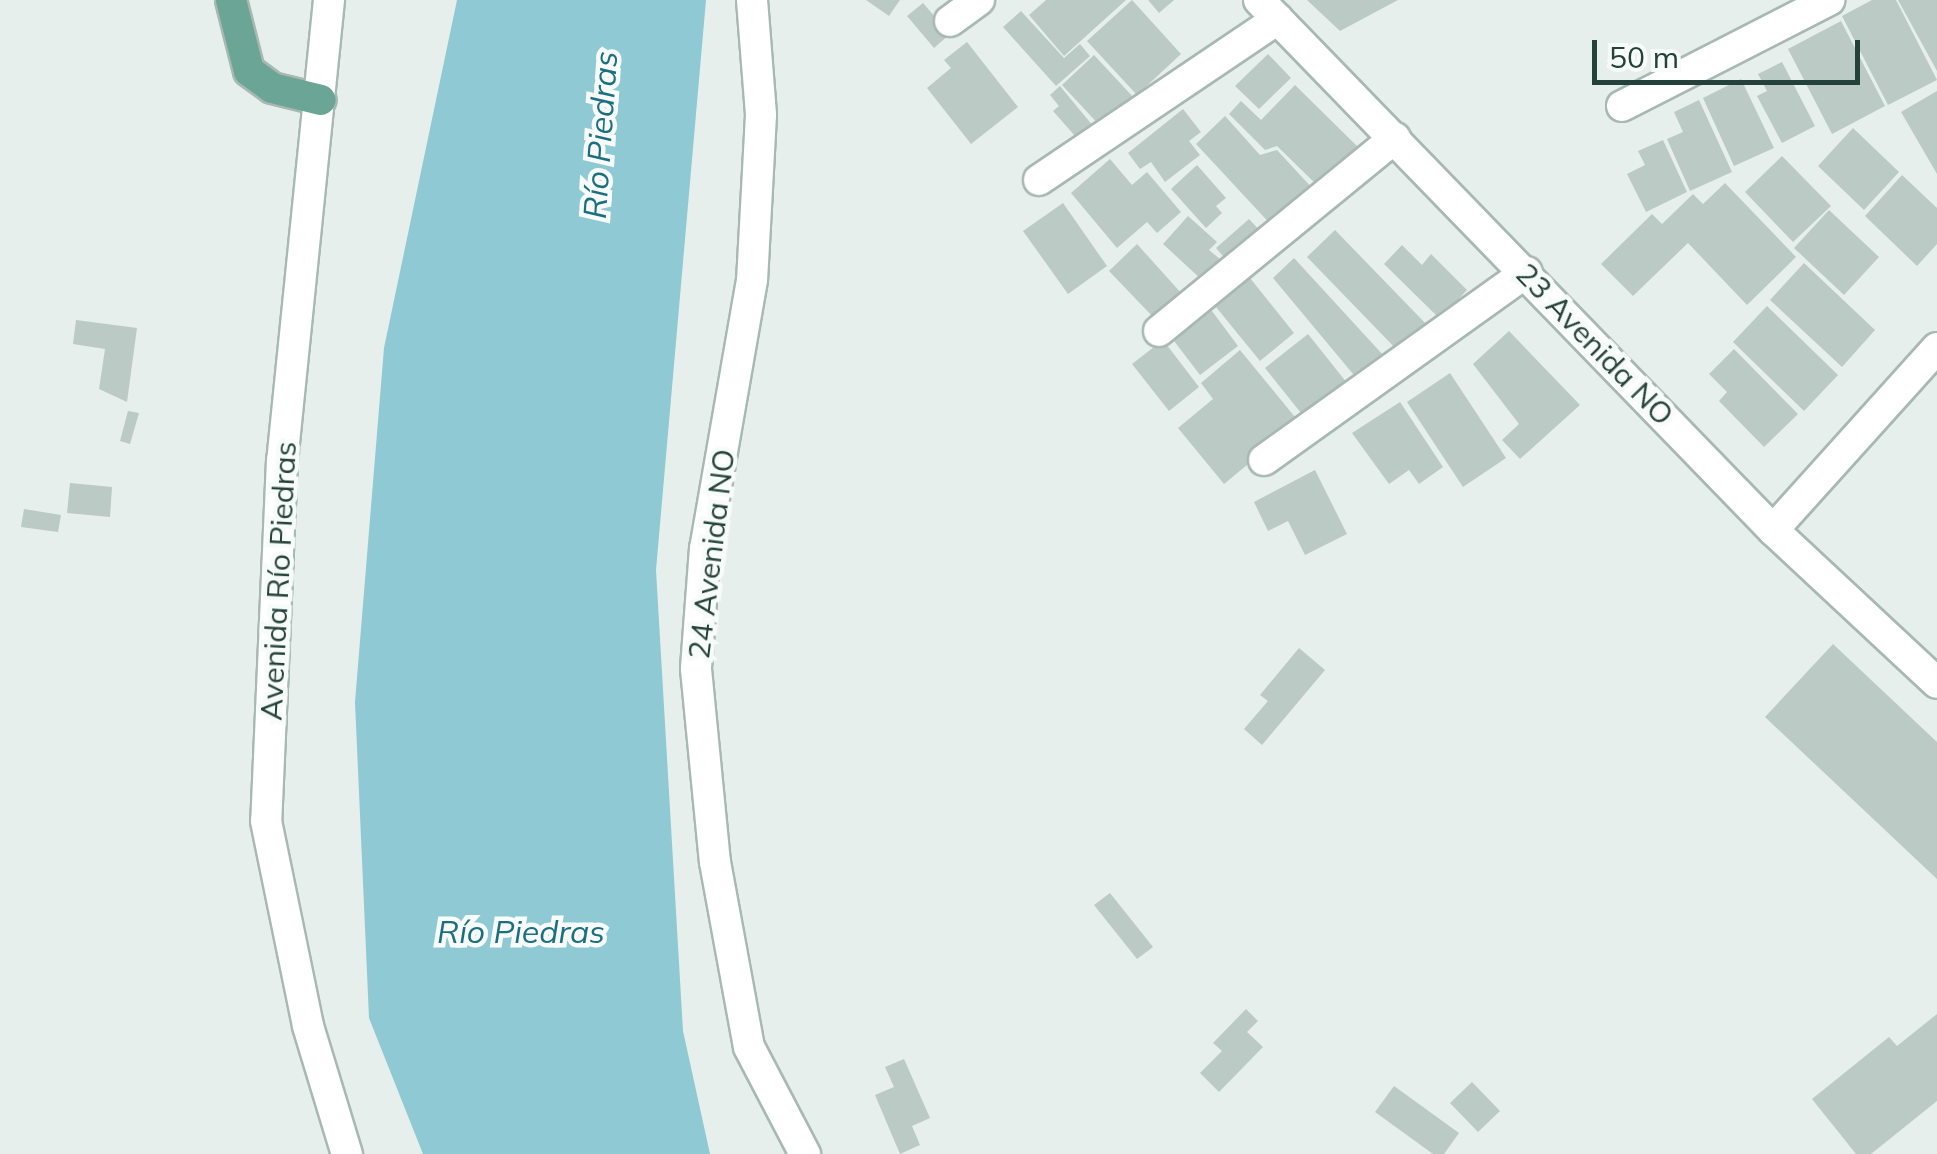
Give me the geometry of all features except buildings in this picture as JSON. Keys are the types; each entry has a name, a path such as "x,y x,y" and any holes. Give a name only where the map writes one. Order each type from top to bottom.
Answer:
{"main road":[{"path":"231,0 249,71 272,88 321,100"}],"street":[{"name":"Avenida Río Piedras","path":"329,0 282,460 266,821 308,1026 347,1154"},
{"name":"24 Avenida NO","path":"752,0 761,115 752,280 706,548 696,669 712,845 749,1047 805,1154"},
{"path":"950,20 979,0"},
{"path":"1622,106 1830,0"},
{"path":"1039,180 1268,10"},
{"name":"23 Avenida NO","path":"1268,10 1527,272 1773,530 1937,684"},
{"path":"1159,331 1395,138"},
{"path":"1264,460 1527,272"},
{"path":"1773,530 1937,348"}],"water":[{"name":"Río Piedras","path":"457,0 706,0 656,570 683,1031 710,1154 423,1154 369,1018 355,702 384,348"}]}
